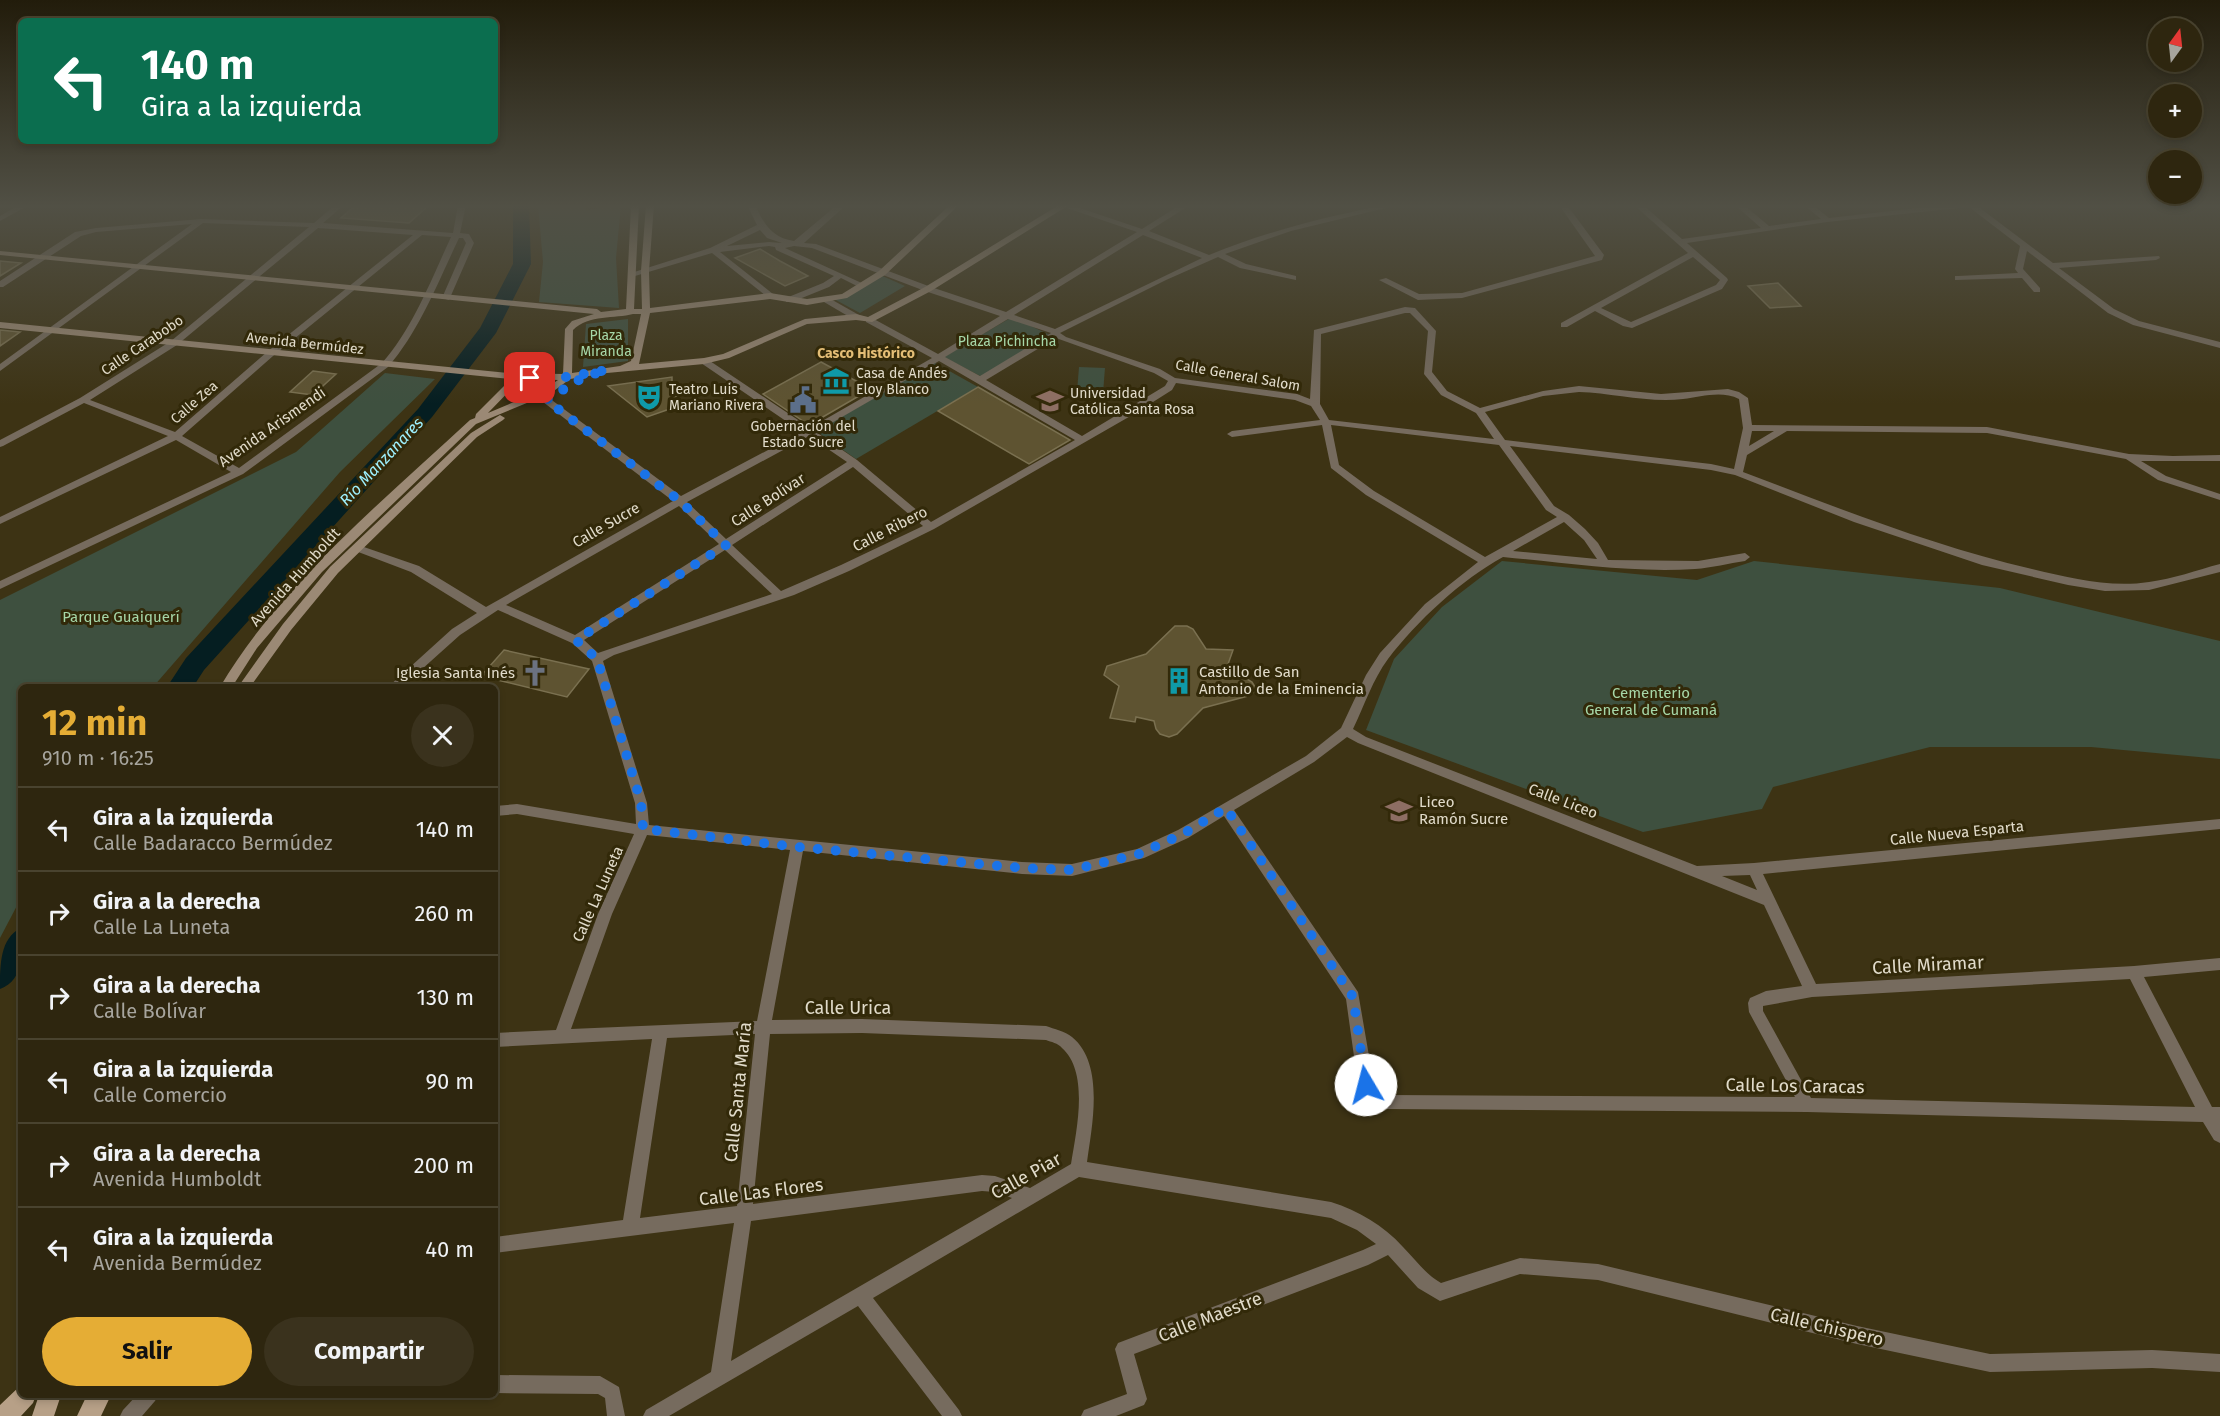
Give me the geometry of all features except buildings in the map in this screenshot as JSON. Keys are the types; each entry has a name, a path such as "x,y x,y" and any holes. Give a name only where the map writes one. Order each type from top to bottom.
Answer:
{"main road":[{"path":"4,1416 22,1398"},
{"path":"44,1416 49,1398"},
{"path":"88,1416 98,1398"}],"street":[{"path":"0,285 21,271"},
{"path":"0,368 130,271"},
{"path":"175,271 608,313 630,313 770,296 807,302 827,300 844,296 882,273"},
{"name":"Calle Carabobo","path":"0,444 83,400 174,343 260,271"},
{"name":"Calle Zea","path":"0,521 176,436 270,354 374,271"},
{"name":"Avenida Arismendi","path":"0,585 240,472 385,365 399,349 439,271"},
{"path":"446,298 458,271"},
{"path":"630,313 632,274 645,271"},
{"name":"Avenida Humboldt","path":"246,684 287,627 334,570 474,435 491,422 546,400 584,377 635,363 646,311 645,271"},
{"path":"739,271 770,296"},
{"path":"833,271 862,285"},
{"name":"Calle General Salom","path":"877,271 1056,333 1063,339 1157,371 1173,380 1297,397 1315,404"},
{"path":"869,320 957,271"},
{"name":"Calle Sucre","path":"397,684 456,632 496,605 938,358 1078,271"},
{"path":"981,380 1056,333 1111,304 1184,271"},
{"path":"1264,271 1293,278"},
{"path":"1383,280 1413,296 1462,296 1552,271"},
{"path":"1564,325 1661,271"},
{"path":"1595,308 1632,325 1719,288 1724,280 1714,271"},
{"path":"2020,271 2037,290"},
{"path":"2058,271 2101,304 2136,323 2220,345"},
{"path":"789,300 826,285 840,274"},
{"path":"1958,278 2023,275"},
{"path":"1409,309 1413,296"},
{"path":"827,300 981,380 1080,439"},
{"path":"1409,309 1317,332 1315,404 1326,422 1334,466 1370,493 1485,562"},
{"path":"1409,309 1432,331 1427,372 1444,393 1479,411 1550,508 1590,538 1605,563"},
{"path":"567,377 569,329 575,322 608,313"},
{"path":"607,370 704,361 726,356 795,324 856,317"},
{"name":"Avenida Bermúdez","path":"0,325 513,377 567,377 607,370"},
{"path":"704,361 854,462 930,527"},
{"path":"473,422 513,377"},
{"name":"Avenida Humboldt","path":"228,684 253,645 318,569 473,422 549,391 567,377"},
{"name":"Calle Ribero","path":"597,659 610,652 779,595 844,568 930,527 1154,398 1169,388 1173,380"},
{"path":"1479,411 1563,390 1580,388 1635,396 1674,397 1729,391 1743,398 1748,428 1738,473"},
{"path":"83,400 176,436 240,472"},
{"path":"546,400 680,501 779,595"},
{"path":"1232,434 1326,422 1711,467 1738,473 1858,520 1986,562 2105,587 2149,586 2220,568"},
{"path":"1748,428 1987,430 2129,457 2220,458"},
{"path":"1742,454 1786,428"},
{"path":"2129,457 2162,478 2218,495"},
{"name":"Calle Bolívar","path":"576,640 854,462"},
{"path":"498,813 517,809 616,827 1022,868 1072,870 1139,854 1183,834 1310,759 1346,730 1372,675 1384,656 1429,607 1498,553 1565,517"},
{"path":"357,548 415,569 485,612"},
{"path":"1498,553 1605,563 1698,565 1745,557"},
{"path":"496,605 576,640 597,659"},
{"name":"Calle La Luneta","path":"561,1037 590,951 643,829 641,802 597,659"},
{"name":"Calle Liceo","path":"1346,730 1362,740 1770,901"},
{"name":"Calle Los Caracas","path":"1226,808 1353,997 1366,1085 1371,1096 1387,1102 1807,1105 2213,1114"},
{"name":"Calle Nueva Esparta","path":"1697,872 1754,870 2220,824"},
{"name":"Calle Santa María","path":"719,1378 744,1214 764,1027 797,847"},
{"path":"1754,870 1812,991"},
{"name":"Calle Miramar","path":"1807,1105 1756,1012 1755,1003 1766,998 1812,991 2134,972 2220,963"},
{"path":"2134,972 2213,1114 2220,1135"},
{"name":"Calle Urica","path":"498,1040 764,1027 862,1026 1046,1033 1067,1042 1084,1069 1086,1110 1078,1169"},
{"path":"630,1228 661,1032"},
{"name":"Calle Piar","path":"652,1416 1078,1169 1331,1210 1358,1219 1390,1245 1423,1283 1440,1292"},
{"name":"Calle Las Flores","path":"498,1245 982,1183 995,1184 1030,1196"},
{"name":"Calle Maestre","path":"1090,1416 1138,1399 1124,1349 1368,1257 1390,1245"},
{"name":"Calle Chispero","path":"1440,1292 1520,1266 1598,1272 1857,1335 1990,1363 2152,1359 2220,1363"},
{"path":"860,1295 953,1416"},
{"path":"498,1384 600,1385 613,1393 616,1416"},
{"path":"129,1416 146,1398"}],"green space":[{"path":"542,271 617,271 619,308 539,302"},
{"path":"878,274 905,286 860,313 834,299"},
{"name":"Plaza Pichincha","path":"1012,317 1052,336 982,377 944,357"},
{"name":"Plaza Miranda","path":"628,319 628,361 583,367 586,324"},
{"path":"935,363 978,387 856,459 816,431"},
{"path":"1079,367 1105,368 1103,393 1077,392"},
{"name":"Parque Guaiquerí","path":"385,373 435,379 340,472 156,684 18,684 18,904 0,938 0,600 296,452"},
{"name":"Cementerio General de Cumaná","path":"1502,561 1697,580 1754,561 2000,588 2220,641 2220,759 2091,747 1930,747 1773,787 1762,809 1643,832 1366,730 1394,659 1442,607"}],"waterway":[{"name":"Río Manzanares","path":"182,684 195,664 425,413 489,329 518,271"},
{"name":"Río Manzanares","path":"0,975 18,946"}],"place":[{"name":"Casa de Andés Eloy Blanco","path":"836,381"},
{"name":"Teatro Luis Mariano Rivera","path":"649,397"},
{"name":"Gobernación del Estado Sucre","path":"803,400"},
{"name":"Universidad Católica Santa Rosa","path":"1050,401"},
{"name":"Iglesia Santa Inés","path":"535,673"},
{"name":"Castillo de San Antonio de la Eminencia","path":"1179,681"},
{"name":"Liceo Ramón Sucre","path":"1399,811"}],"district":[{"name":"Casco Histórico","path":"866,353"}],"route":[{"path":"530,378 567,377 607,370 584,377 546,400 680,501 726,545 576,640 597,659 641,802 643,829 797,847 1022,868 1072,870 1139,854 1183,834 1226,808 1353,997 1366,1085"}]}
